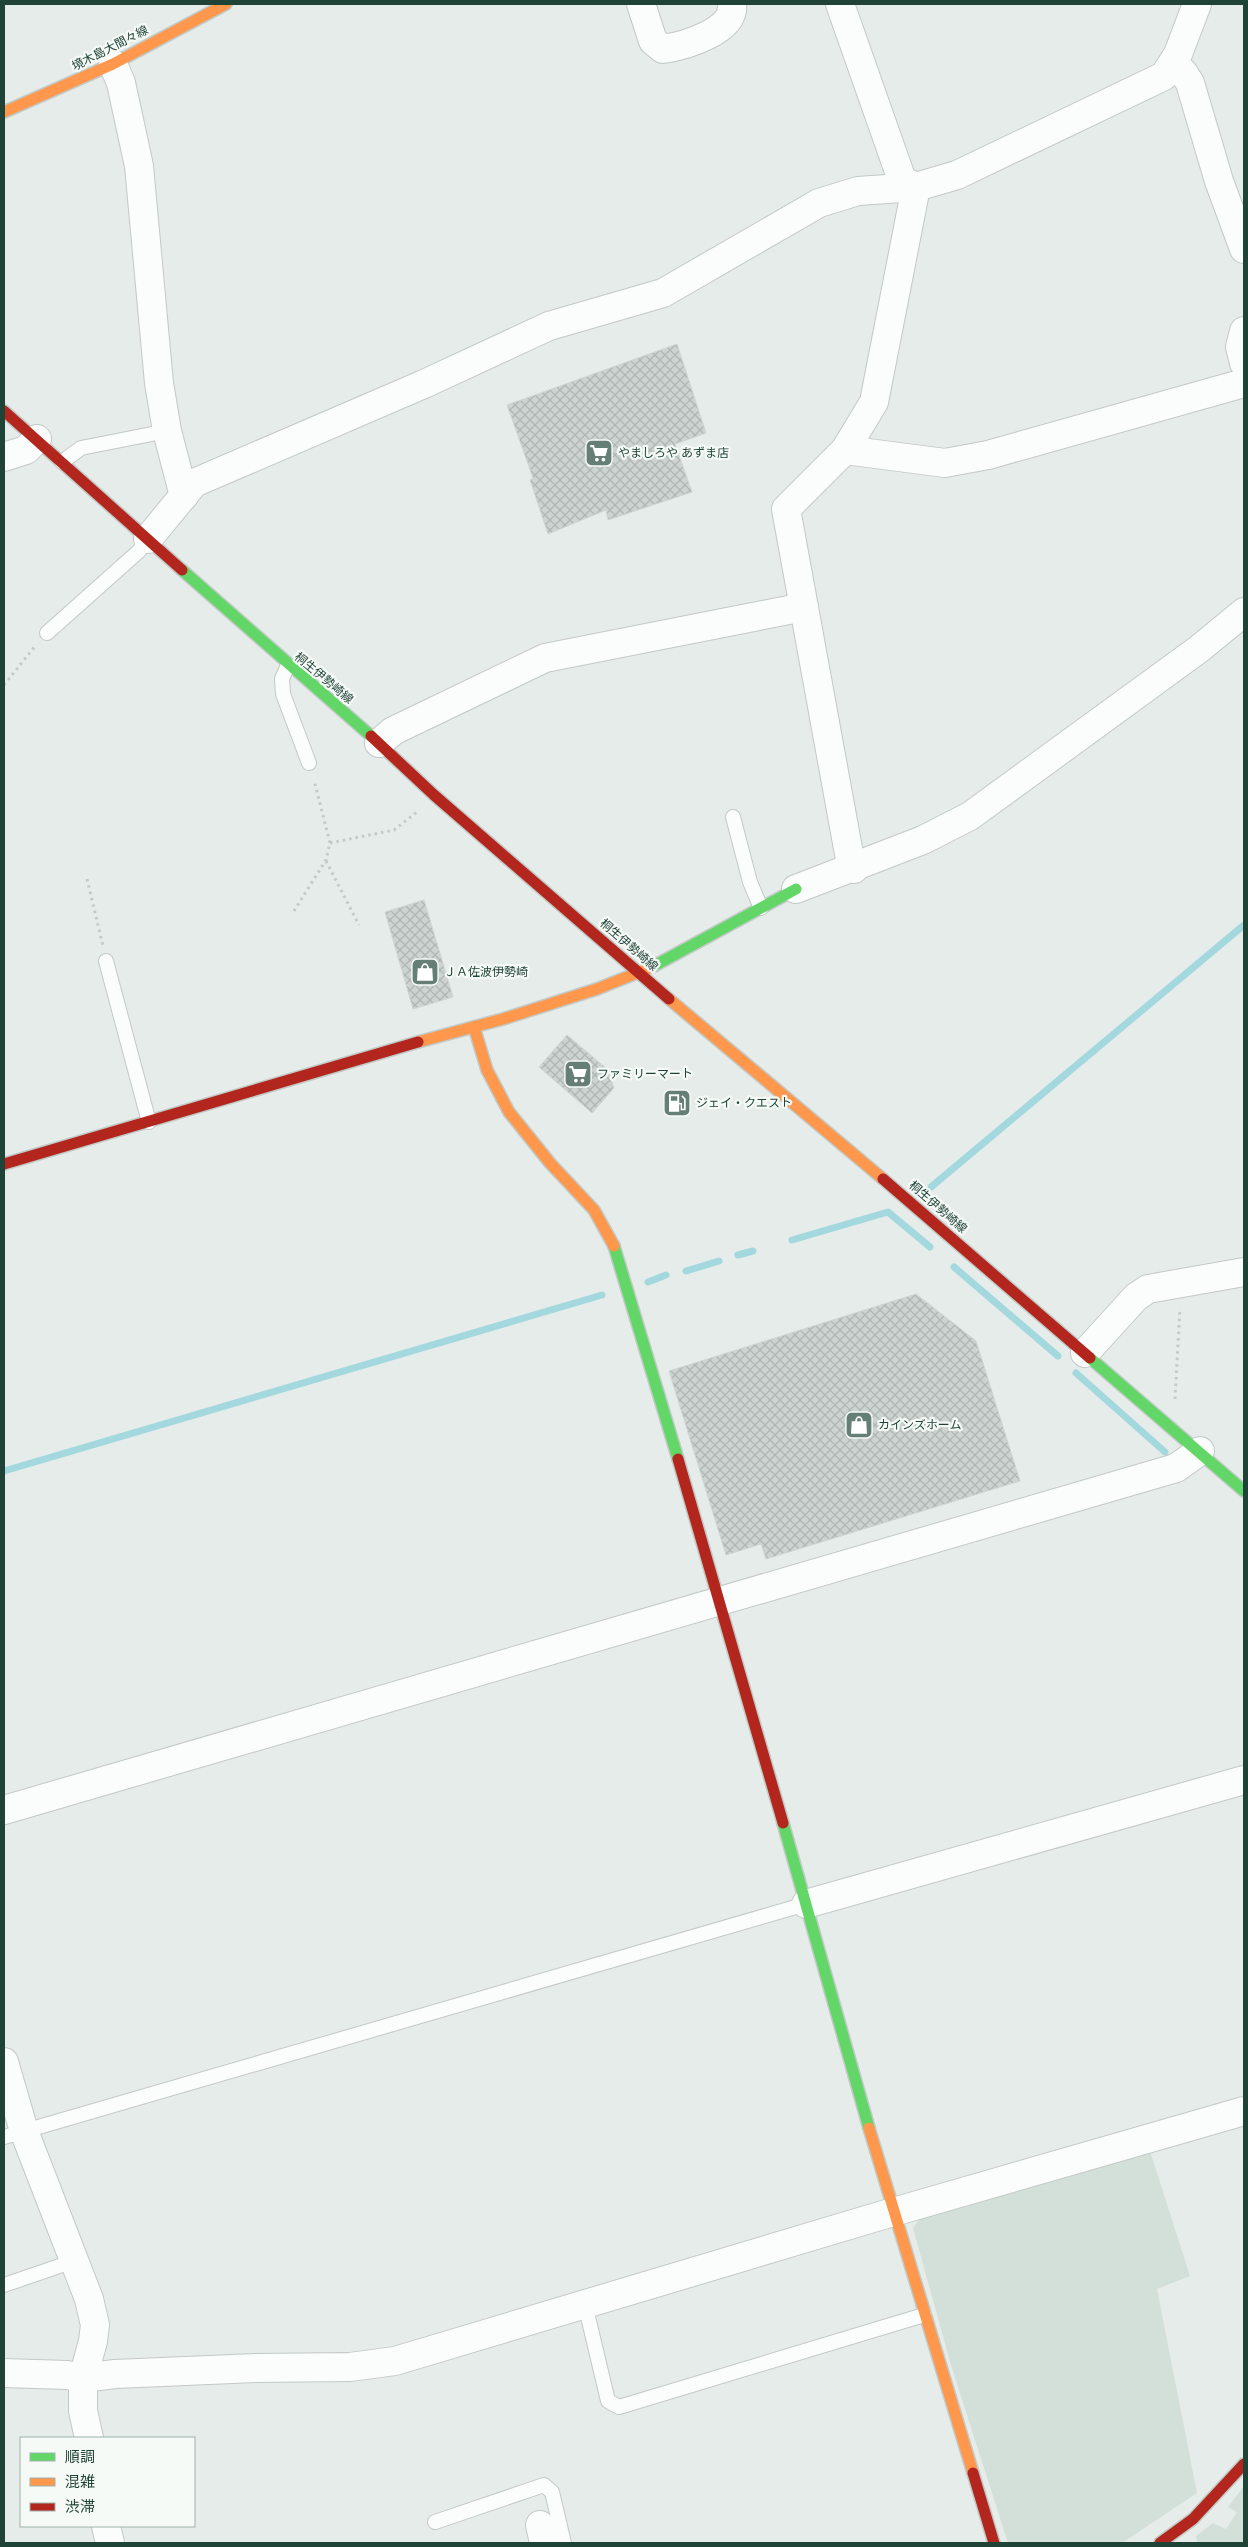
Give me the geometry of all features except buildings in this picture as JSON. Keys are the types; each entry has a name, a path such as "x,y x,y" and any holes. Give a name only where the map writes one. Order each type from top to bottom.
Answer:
{"street":[{"name":"境木島大間々線","path":"4,112 113,64 226,4"},
{"path":"641,4 653,40 663,49 712,33 728,20 732,14 732,4"},
{"path":"840,4 902,180 916,187"},
{"path":"148,539 194,483 424,384 549,326 663,293 819,203 858,191 916,187 957,175 1164,76 1174,65 1197,4"},
{"path":"113,64 121,83 142,189 159,383 167,431 184,496"},
{"path":"1174,65 1183,72 1190,83 1219,180 1244,249"},
{"path":"854,869 849,854 786,509 845,450 874,402 916,187"},
{"path":"1244,331 1240,347 1244,363"},
{"path":"845,450 945,462 988,455 1244,382"},
{"name":"桐生伊勢崎線","path":"4,411 288,665 379,743 434,795 639,974 745,1064 822,1126 1244,1491"},
{"path":"4,457 26,450 36,439"},
{"path":"379,743 393,732 544,658 804,607"},
{"path":"4,1164 395,1048 474,1027 639,974 796,889 854,869 923,840 970,816 1199,649 1244,612"},
{"path":"474,1027 487,1070 509,1112 550,1163 580,1192 612,1240 633,1301 893,2212 994,2543"},
{"path":"1085,1353 1136,1297 1148,1289 1244,1272"},
{"path":"4,1810 1176,1468 1200,1451"},
{"path":"806,1904 1244,1780"},
{"path":"4,2062 14,2134 74,2261 89,2299 94,2325 94,2341 83,2378 83,2410 89,2437"},
{"path":"4,2373 67,2375 83,2378 115,2374 350,2367 395,2361 893,2212 1244,2110"},
{"path":"1160,2543 1193,2519 1244,2464"},
{"path":"106,2527 110,2543"}],"lane":[{"path":"62,462 81,448 167,431"},
{"path":"47,633 139,551 148,539"},
{"path":"288,665 282,679 283,694 310,763"},
{"path":"733,817 750,882 761,908"},
{"path":"106,961 149,1122"},
{"path":"14,2134 806,1904"},
{"path":"4,2285 74,2261"},
{"path":"585,2304 608,2401 618,2407 924,2315"},
{"path":"435,2522 544,2485 552,2492 564,2543"}],"path":[{"path":"4,686 47,633"},
{"path":"294,911 326,860 330,843 310,763"},
{"path":"330,843 394,830 414,815 434,795"},
{"path":"326,860 359,925"},
{"path":"87,879 106,961"},
{"path":"1164,1420 1173,1409 1175,1398 1181,1293 1179,1282"}],"shaded area":[{"path":"1149,2148 1190,2276 1157,2289 1197,2493 1122,2543 1008,2543 951,2365 913,2228 920,2218"},
{"path":"1244,2486 1244,2543 1197,2543 1196,2536 1213,2523 1226,2529 1237,2512 1228,2507"}],"waterway":[{"path":"931,1187 1244,925"},
{"path":"792,1240 888,1212 930,1247"},
{"path":"738,1255 753,1251"},
{"path":"686,1271 719,1261"},
{"path":"954,1267 1058,1356"},
{"path":"648,1282 666,1275"},
{"path":"4,1471 602,1295"},
{"path":"1076,1373 1165,1452"}],"traffic: fast":[{"path":"182,570 371,736"},
{"path":"652,967 796,889"},
{"path":"614,1246 678,1459"},
{"path":"1090,1358 1244,1491"},
{"path":"783,1823 869,2128"}],"traffic: slow":[{"path":"4,112 113,64 226,4"},
{"path":"418,1042 503,1019 597,989 652,967"},
{"path":"669,999 883,1179"},
{"path":"474,1027 487,1070 509,1112 550,1163 594,1210 614,1246"},
{"path":"869,2128 973,2473"}],"traffic: jam":[{"path":"4,411 182,570"},
{"path":"371,736 434,795 669,999"},
{"path":"4,1164 418,1042"},
{"path":"883,1179 1090,1358"},
{"path":"678,1459 783,1823"},
{"path":"1160,2543 1193,2519 1244,2464"},
{"path":"973,2473 994,2543"}],"place":[{"name":"やましろや あずま店","path":"599,453"},
{"name":"ＪＡ佐波伊勢崎","path":"425,972"},
{"name":"ファミリーマート","path":"578,1074"},
{"name":"ジェイ・クエスト","path":"677,1103"},
{"name":"カインズホーム","path":"859,1425"}]}
